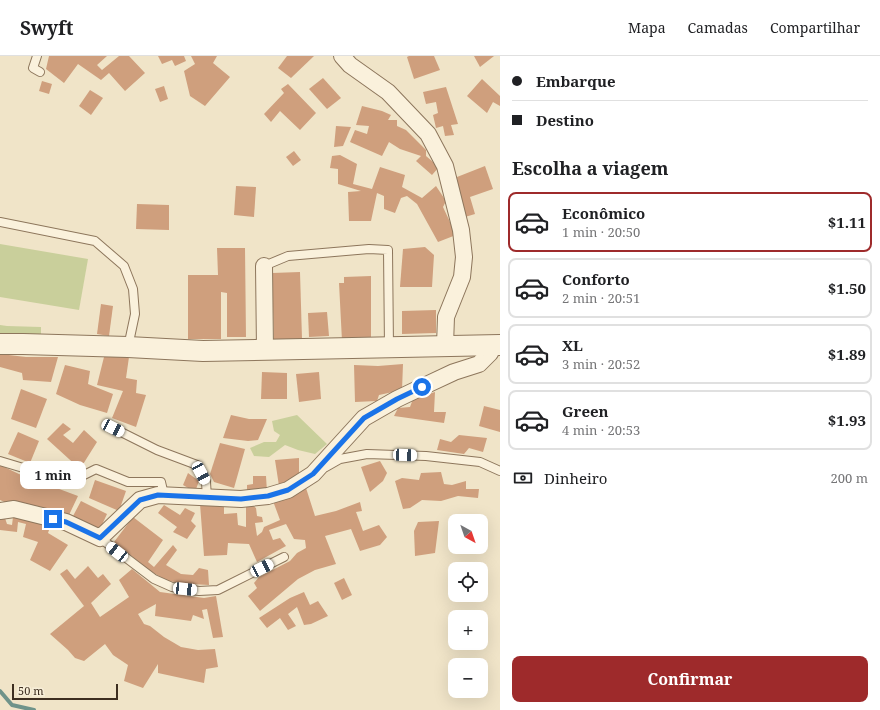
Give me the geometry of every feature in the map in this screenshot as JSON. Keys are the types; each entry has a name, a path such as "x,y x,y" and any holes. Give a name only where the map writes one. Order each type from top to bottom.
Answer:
{"street":[{"path":"342,56 350,65 388,92 428,134 445,166 461,230 464,257 462,277 446,317 445,345"},
{"path":"264,266 265,350"},
{"path":"0,344 128,347 202,351 497,345"},
{"path":"0,511 14,509 66,522 100,538 140,500 158,495 241,499 268,496 288,490 313,474 364,418 397,399 422,387 454,372 479,364 497,345"}],"lane":[{"path":"37,56 33,68 40,72"},
{"path":"0,222 95,241 124,266 133,289 134,314 128,347"},
{"path":"264,266 288,256 369,249 388,250 389,347"},
{"path":"113,428 157,450 197,465 206,482 207,498"},
{"path":"313,474 340,459 367,454 426,456 480,462 500,471"},
{"path":"0,461 70,482 96,469 128,482 161,482 164,495"},
{"path":"100,538 154,579 172,588 218,590 284,557"}],"green space":[{"path":"0,244 88,259 79,310 0,297"},
{"path":"0,325 41,327 41,334 0,335"},
{"path":"297,415 327,444 315,454 285,445 269,457 254,456 250,448 264,442 276,442 280,435 274,431 272,421"}],"building":[{"path":"49,56 107,56 97,65 102,70 119,56 129,56 145,73 125,91 109,73 101,80 78,64 64,83 46,69"},
{"path":"158,56 184,56 186,61 175,66 172,60 162,64"},
{"path":"191,56 217,56 213,63 230,77 205,106 190,96 184,71 195,64"},
{"path":"287,56 314,56 291,78 278,68"},
{"path":"434,56 440,70 414,79 407,57"},
{"path":"474,56 494,56 480,67"},
{"path":"323,78 341,98 327,109 309,89"},
{"path":"482,79 500,96 500,106 493,102 487,113 467,96"},
{"path":"42,81 52,84 49,94 39,91"},
{"path":"288,84 316,113 300,130 280,111 271,122 264,114 284,93 281,89"},
{"path":"164,86 168,99 160,102 155,89"},
{"path":"446,87 458,124 451,125 454,135 445,136 443,126 436,128 433,115 438,113 436,102 426,104 423,92"},
{"path":"90,90 103,98 91,115 79,106"},
{"path":"362,106 391,115 388,120 397,120 397,126 406,130 426,150 426,156 439,167 432,175 416,161 421,156 400,149 389,142 382,156 350,142 355,130 367,134 369,126 356,125"},
{"path":"336,126 351,127 343,146 334,147"},
{"path":"294,151 301,160 293,166 286,157"},
{"path":"340,155 357,164 353,184 372,189 380,167 405,175 402,187 422,198 436,186 446,201 443,207 456,235 438,242 417,204 407,196 401,198 395,213 384,209 384,196 377,193 371,221 349,221 348,192 361,191 338,184 338,169 330,168 332,156"},
{"path":"485,166 493,189 470,197 475,214 465,217 459,198 457,177"},
{"path":"236,186 256,187 254,217 234,215"},
{"path":"137,204 169,205 169,230 136,229"},
{"path":"425,247 434,255 432,287 400,287 403,249"},
{"path":"217,248 245,248 246,337 227,337 227,293 221,292 221,339 188,339 188,275 218,275"},
{"path":"300,272 302,339 274,340 272,273"},
{"path":"371,276 371,340 342,341 339,283 344,283 344,277"},
{"path":"101,304 113,306 109,336 97,334"},
{"path":"436,310 436,333 402,334 402,311"},
{"path":"327,312 329,336 309,337 308,313"},
{"path":"0,354 26,357 58,357 51,382 23,380 22,373 0,367"},
{"path":"104,357 129,357 126,378 137,380 136,393 146,395 136,427 112,418 123,391 97,385"},
{"path":"403,364 402,390 379,395 377,401 355,402 354,365 378,366"},
{"path":"65,365 90,371 88,384 113,394 107,413 80,405 56,394"},
{"path":"262,372 287,373 287,399 261,399"},
{"path":"319,372 321,399 299,402 296,374"},
{"path":"21,389 47,399 36,428 11,419"},
{"path":"435,392 434,412 446,412 444,423 394,416 398,408 410,407 413,399"},
{"path":"484,406 500,410 500,432 479,426"},
{"path":"231,415 249,419 267,419 258,440 248,441 223,438"},
{"path":"63,423 71,429 63,435 73,443 84,430 97,442 80,469 47,439"},
{"path":"18,432 39,441 30,463 8,454"},
{"path":"459,435 487,438 483,452 469,448 464,454 437,450 440,439 451,442"},
{"path":"220,443 245,449 234,488 214,482 210,474"},
{"path":"299,458 299,477 279,486 275,460"},
{"path":"380,461 387,473 383,481 370,492 361,467"},
{"path":"0,465 19,474 78,496 69,515 30,506 13,500 9,504 0,500"},
{"path":"441,472 444,484 452,485 466,481 466,489 479,489 478,498 458,496 441,501 422,500 410,508 403,509 395,481 402,478 419,480 421,473"},
{"path":"188,473 199,481 195,492 183,485"},
{"path":"253,476 266,476 267,492 247,493 247,485 253,484"},
{"path":"95,480 126,491 119,511 89,498"},
{"path":"306,488 315,516 336,511 360,502 362,511 356,512 363,531 379,525 387,537 380,545 360,551 351,529 325,536 336,564 315,570 298,579 260,611 248,596 257,588 254,583 259,577 290,561 297,553 306,548 305,540 294,539 286,524 269,530 273,540 280,538 286,546 257,562 249,544 228,543 227,555 204,556 200,504 224,506 224,514 237,513 238,525 246,527 246,506 252,505 256,508 257,516 262,517 263,522 255,523 257,536 262,532 264,527 280,520 273,501 292,497"},
{"path":"81,501 107,514 100,529 73,516"},
{"path":"164,505 180,515 185,508 195,513 191,521 196,526 187,539 173,532 177,527 158,513"},
{"path":"18,516 51,524 48,533 68,545 50,571 30,560 38,542 23,537 26,524 18,522 17,532 0,530 0,518 5,518 7,524 12,525 13,517"},
{"path":"133,517 163,540 148,562 154,567 173,545 177,550 166,565 181,574 193,575 199,568 208,570 209,585 167,581 149,570 114,542"},
{"path":"439,521 435,553 415,556 414,531 418,522"},
{"path":"88,566 98,578 103,574 111,584 91,603 100,617 129,597 119,580 132,569 160,592 204,598 216,596 223,637 213,638 207,609 202,610 204,619 193,615 191,621 155,616 156,604 138,614 144,624 150,626 164,637 181,647 198,650 215,649 218,667 206,669 204,683 158,673 158,664 143,688 124,681 128,665 113,655 105,644 84,661 75,658 50,634 84,606 60,574 67,569 75,579"},
{"path":"344,578 352,595 342,600 334,583"},
{"path":"304,592 310,605 318,601 328,616 311,624 304,625 297,607 288,614 296,626 288,630 280,618 267,628 259,618 290,598"}],"waterway":[{"path":"0,691 12,705 34,710"}],"route":[{"path":"53,519 66,522 100,538 140,500 158,495 241,499 268,496 288,490 313,474 364,418 397,399 422,387"}]}
